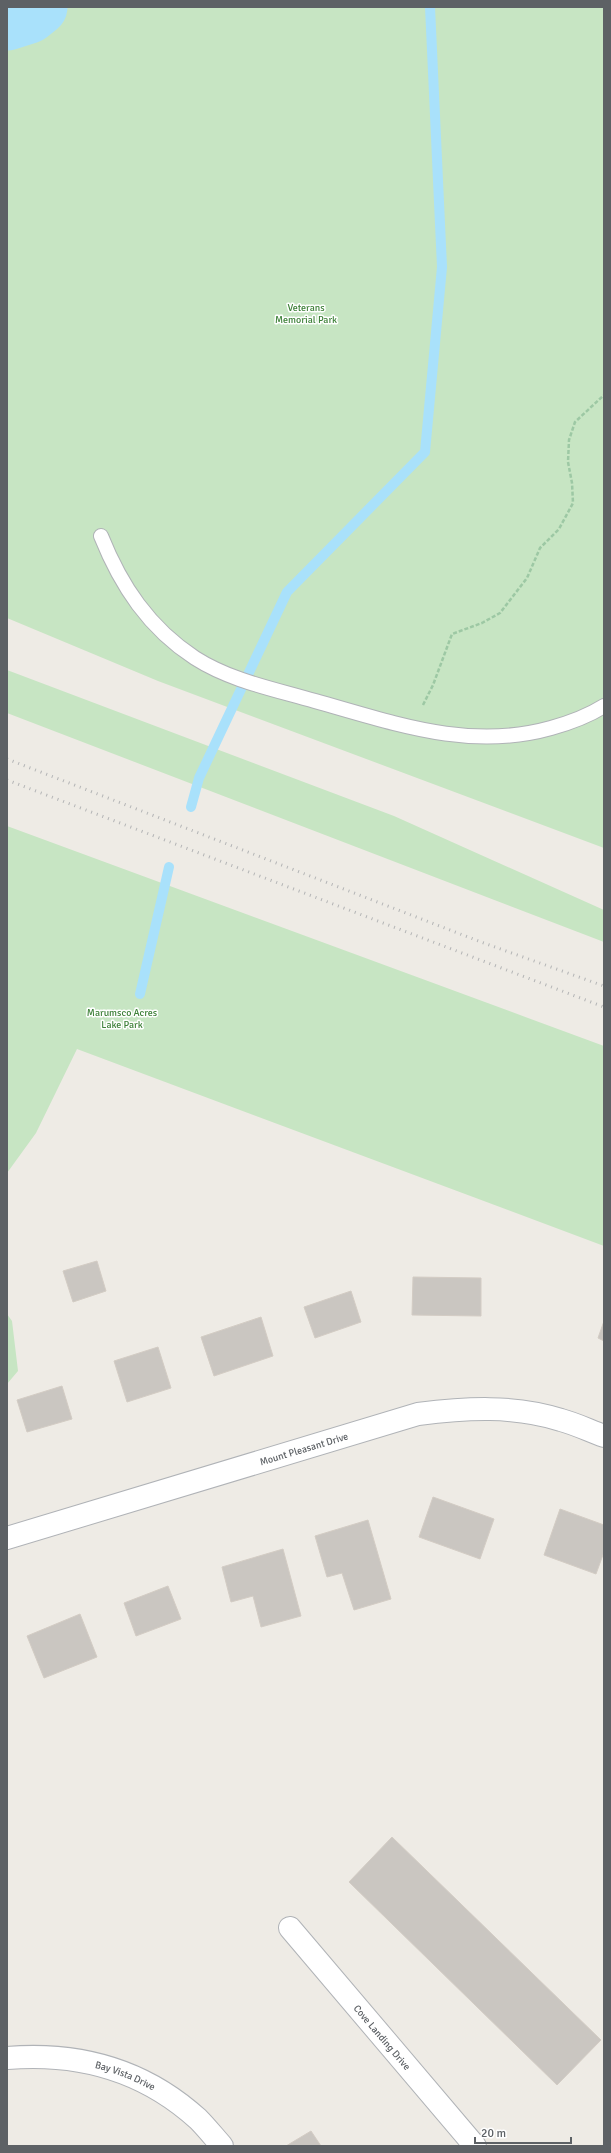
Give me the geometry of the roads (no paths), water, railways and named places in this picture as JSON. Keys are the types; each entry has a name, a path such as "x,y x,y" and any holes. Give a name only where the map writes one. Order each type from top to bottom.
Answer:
{"street":[{"name":"Mount Pleasant Drive","path":"7,1538 418,1414 466,1408 513,1410 560,1420 604,1436"},
{"name":"Cove Landing Drive","path":"290,1928 475,2146"},
{"name":"Bay Vista Drive","path":"7,2058 39,2055 82,2060 123,2072 162,2091 198,2119 222,2146"}],"lane":[{"path":"101,536 113,567 135,602 163,633 196,658 246,681 412,728 454,736 488,738 529,734 570,722 604,706"}],"waterway":[{"path":"7,22 29,15 39,7"},
{"path":"191,807 199,778 287,592 425,452 442,267 430,7"},
{"path":"140,994 169,867"}],"railway":[{"path":"7,759 481,942 604,986"},
{"path":"7,780 604,1007"}],"park label":[{"name":"Veterans Memorial Park","path":"306,312"},
{"name":"Marumsco Acres Lake Park","path":"122,1018"}]}
